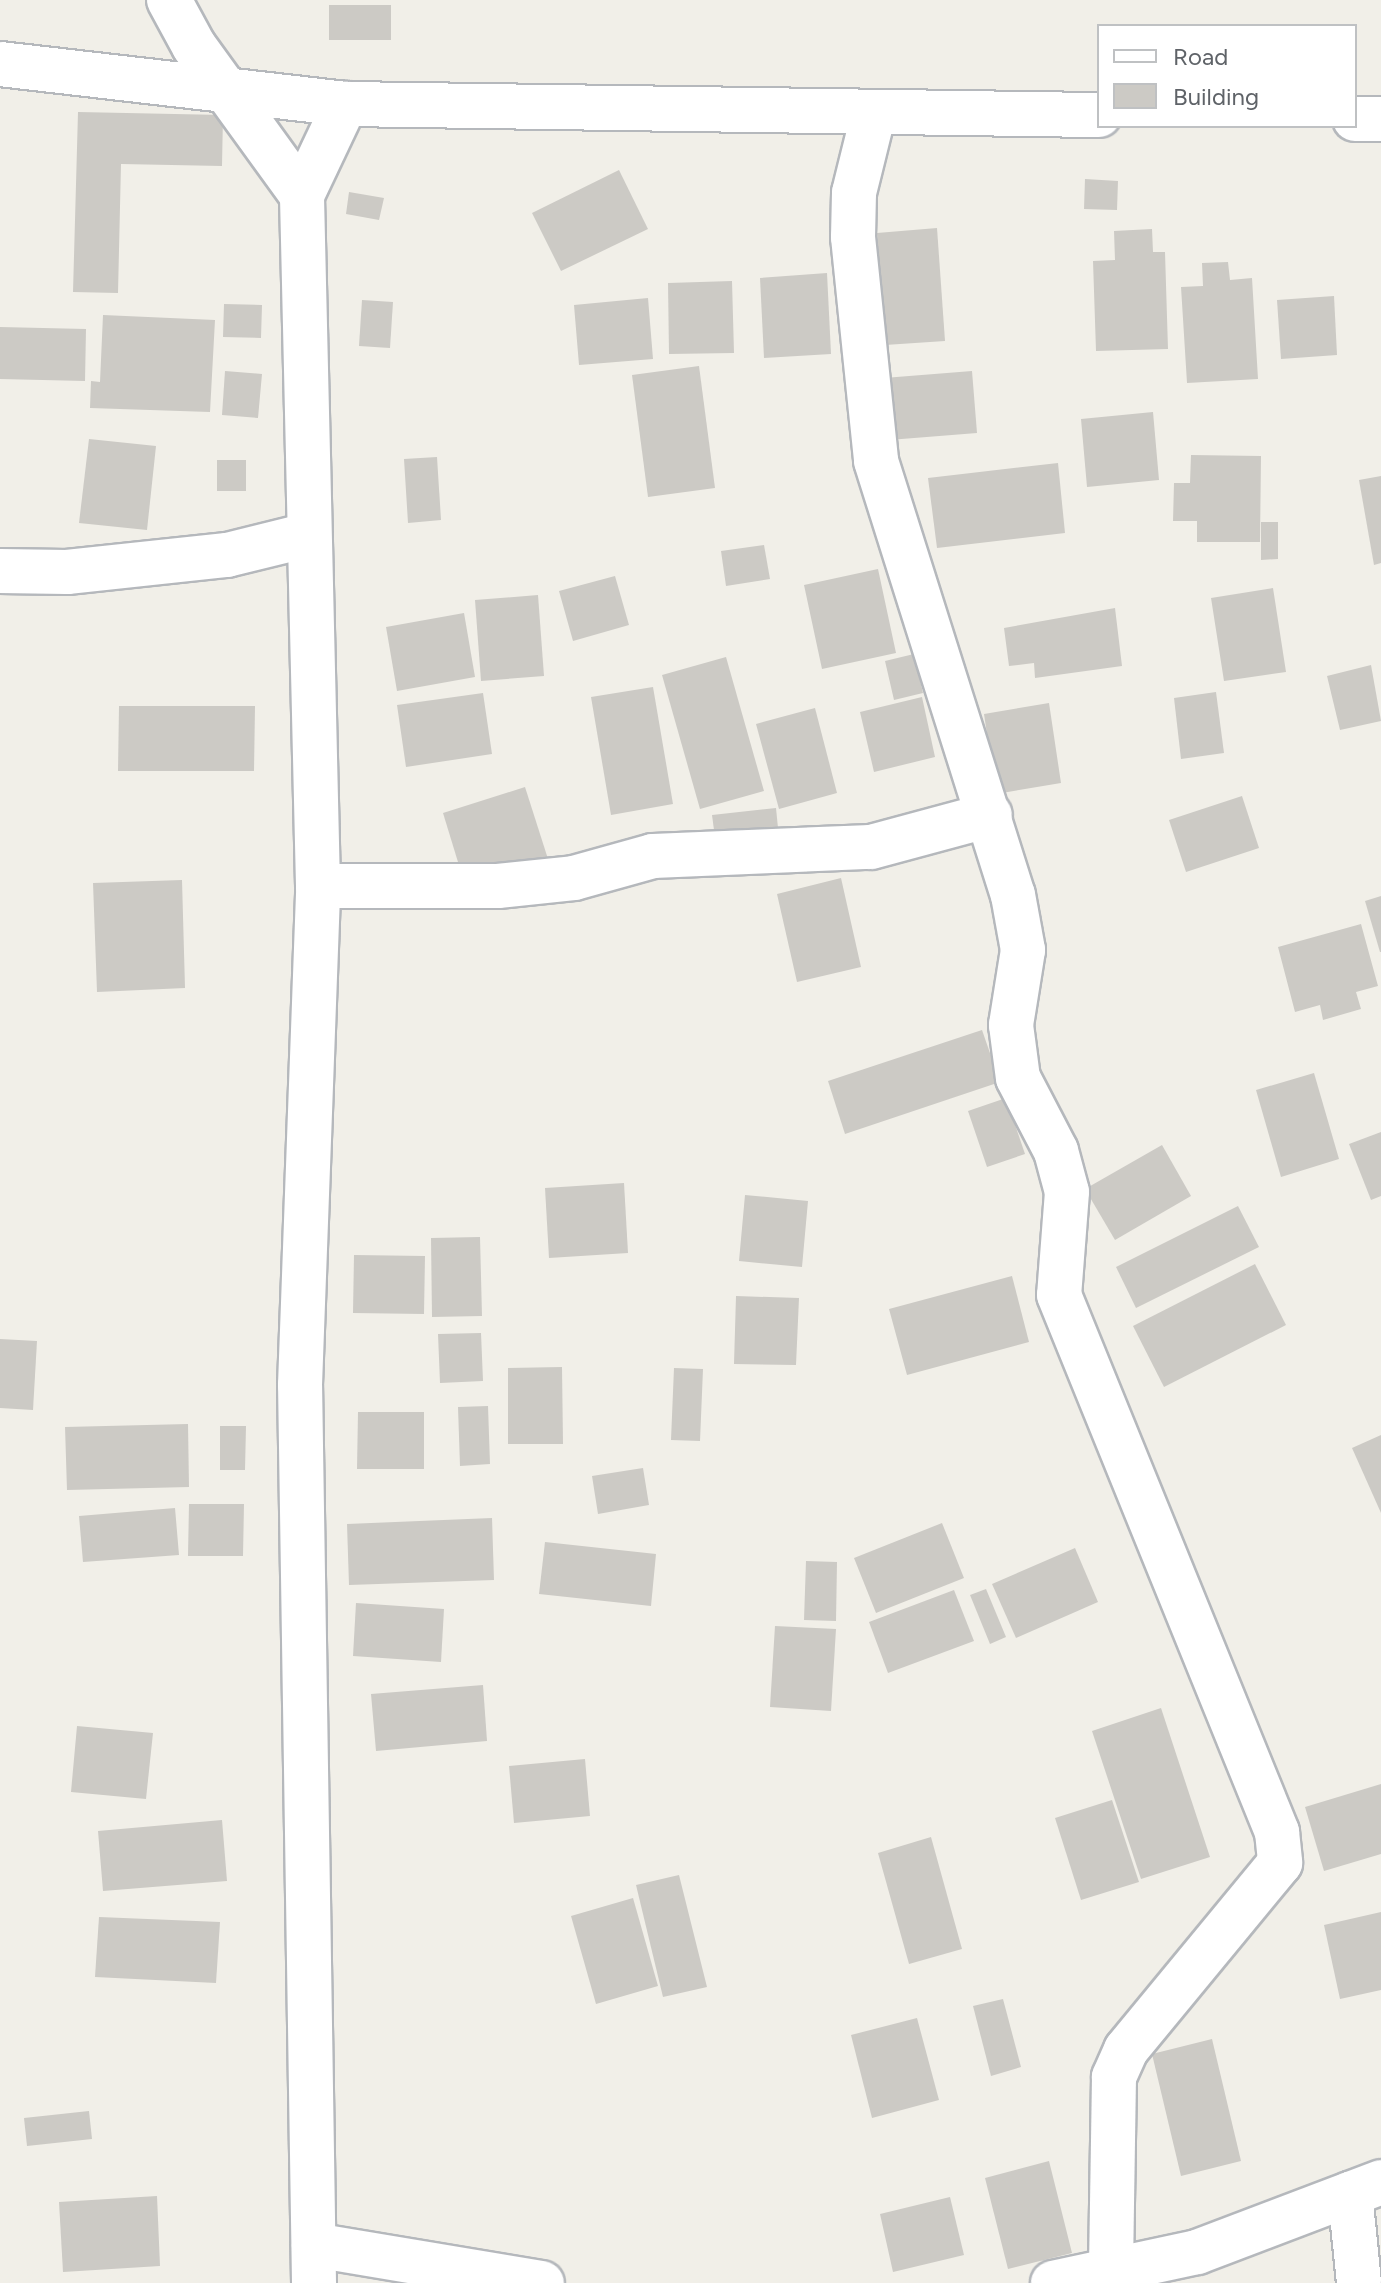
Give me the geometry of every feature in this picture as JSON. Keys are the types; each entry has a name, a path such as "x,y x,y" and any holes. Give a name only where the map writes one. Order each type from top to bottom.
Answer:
{"street":[{"path":"169,0 302,195"},
{"path":"0,64 345,104 1097,115"},
{"path":"345,104 302,195 318,886 300,1385 314,2264 542,2283"},
{"path":"874,112 854,193 853,237 876,461 990,815 1023,950 1011,1025 1018,1078 1056,1151 1067,1192 1059,1295 1277,1832 1280,1863 1126,2050 1114,2077 1111,2273"},
{"path":"1357,119 1381,119"},
{"path":"0,571 67,572 227,555 308,535"},
{"path":"318,886 498,886 574,878 653,856 871,847 990,815"},
{"path":"1053,2283 1111,2273 1197,2252 1365,2188 1359,2283"}],"building":[{"path":"329,5 391,5 391,40 329,40"},
{"path":"78,112 223,115 222,166 121,164 118,293 73,292"},
{"path":"619,170 648,229 561,271 532,213"},
{"path":"1085,179 1118,181 1117,210 1084,209"},
{"path":"349,192 384,198 379,220 346,214"},
{"path":"937,228 945,341 885,345 877,233"},
{"path":"1152,229 1153,252 1165,252 1168,349 1096,351 1093,261 1115,260 1114,231"},
{"path":"1228,262 1230,280 1252,278 1258,379 1187,383 1181,287 1203,286 1202,263"},
{"path":"827,273 831,354 764,358 760,278"},
{"path":"732,281 734,353 669,354 668,283"},
{"path":"1334,296 1337,355 1281,359 1277,300"},
{"path":"648,298 653,359 579,365 574,305"},
{"path":"362,300 393,302 390,348 359,346"},
{"path":"224,304 262,305 261,338 223,337"},
{"path":"103,315 215,320 210,412 90,408 91,381 100,382"},
{"path":"0,327 86,329 85,381 0,379"},
{"path":"699,366 715,488 648,497 632,375"},
{"path":"225,371 262,374 258,418 222,415"},
{"path":"972,371 977,433 889,440 884,378"},
{"path":"1153,412 1159,480 1087,487 1081,419"},
{"path":"89,439 156,446 147,530 79,523"},
{"path":"1191,455 1261,456 1260,542 1197,542 1197,521 1173,521 1174,483 1190,483"},
{"path":"437,457 441,520 408,523 404,459"},
{"path":"217,460 246,460 246,491 217,491"},
{"path":"1058,463 1065,533 937,548 928,478"},
{"path":"1381,476 1381,563 1374,565 1359,480"},
{"path":"1261,522 1278,522 1278,559 1261,560"},
{"path":"764,545 770,579 726,586 721,551"},
{"path":"878,569 896,653 822,669 804,585"},
{"path":"615,576 629,625 573,641 559,591"},
{"path":"1273,588 1286,672 1224,681 1211,598"},
{"path":"538,595 544,676 481,681 475,600"},
{"path":"1115,608 1122,666 1035,678 1034,663 1009,666 1004,628"},
{"path":"464,613 475,677 397,691 386,627"},
{"path":"914,654 923,693 894,700 885,661"},
{"path":"726,657 764,791 700,809 662,675"},
{"path":"1371,665 1381,721 1340,730 1327,676"},
{"path":"653,687 673,804 611,815 591,697"},
{"path":"1216,692 1224,753 1181,759 1174,698"},
{"path":"483,693 492,754 406,767 397,705"},
{"path":"922,697 935,757 874,772 860,712"},
{"path":"1049,703 1061,783 996,794 984,714"},
{"path":"119,706 255,706 254,771 118,771"},
{"path":"815,708 837,793 779,809 756,724"},
{"path":"525,787 548,859 465,885 443,813"},
{"path":"1242,796 1259,848 1186,872 1169,820"},
{"path":"776,808 779,838 716,845 712,815"},
{"path":"841,878 861,967 797,982 777,894"},
{"path":"182,880 185,988 97,992 93,883"},
{"path":"1381,896 1381,952 1380,952 1365,901"},
{"path":"1361,924 1378,986 1356,992 1361,1009 1323,1020 1320,1005 1295,1012 1278,947"},
{"path":"982,1030 1000,1082 845,1134 828,1081"},
{"path":"1314,1073 1339,1159 1281,1177 1256,1090"},
{"path":"1006,1098 1025,1154 987,1167 968,1111"},
{"path":"1381,1132 1381,1196 1371,1200 1349,1144"},
{"path":"1162,1145 1191,1196 1115,1240 1085,1189"},
{"path":"624,1183 628,1253 549,1258 545,1188"},
{"path":"745,1195 808,1201 802,1267 739,1261"},
{"path":"1238,1206 1259,1247 1136,1308 1116,1267"},
{"path":"480,1237 482,1316 432,1317 431,1238"},
{"path":"354,1255 425,1256 424,1314 353,1313"},
{"path":"1255,1264 1286,1325 1164,1387 1133,1326"},
{"path":"1012,1276 1029,1342 907,1375 889,1309"},
{"path":"736,1296 799,1298 796,1365 734,1364"},
{"path":"481,1333 483,1381 440,1383 438,1334"},
{"path":"0,1339 37,1341 33,1410 0,1408"},
{"path":"562,1367 563,1444 508,1444 508,1368"},
{"path":"674,1368 703,1369 700,1441 671,1440"},
{"path":"488,1406 490,1464 460,1466 458,1407"},
{"path":"358,1412 424,1412 424,1469 357,1469"},
{"path":"188,1424 189,1487 67,1490 65,1427"},
{"path":"220,1426 246,1426 245,1470 220,1470"},
{"path":"1381,1435 1381,1513 1352,1448"},
{"path":"643,1468 649,1505 598,1514 592,1476"},
{"path":"189,1504 244,1504 243,1556 188,1556"},
{"path":"175,1508 179,1555 83,1562 79,1516"},
{"path":"492,1518 494,1580 349,1585 347,1524"},
{"path":"942,1523 964,1578 876,1613 854,1558"},
{"path":"545,1542 656,1554 651,1606 539,1594"},
{"path":"1075,1548 1098,1602 1016,1638 992,1584"},
{"path":"806,1561 837,1562 836,1621 804,1620"},
{"path":"986,1589 1006,1637 990,1644 970,1595"},
{"path":"954,1590 974,1641 888,1673 869,1622"},
{"path":"356,1603 444,1609 441,1662 353,1656"},
{"path":"775,1626 836,1629 831,1711 770,1707"},
{"path":"483,1685 487,1741 376,1751 371,1694"},
{"path":"1161,1708 1210,1857 1141,1879 1092,1731"},
{"path":"77,1726 153,1733 146,1799 71,1792"},
{"path":"585,1759 590,1816 514,1823 509,1766"},
{"path":"1381,1784 1381,1854 1324,1871 1305,1807"},
{"path":"1112,1800 1139,1882 1081,1900 1055,1818"},
{"path":"222,1820 227,1881 103,1891 98,1831"},
{"path":"931,1837 962,1949 909,1964 878,1853"},
{"path":"679,1875 707,1987 663,1997 636,1885"},
{"path":"633,1898 658,1986 596,2004 571,1916"},
{"path":"1381,1912 1381,1990 1340,1999 1324,1925"},
{"path":"99,1917 220,1922 216,1983 95,1977"},
{"path":"1003,1999 1021,2067 991,2076 973,2006"},
{"path":"917,2018 939,2100 872,2118 851,2035"},
{"path":"1212,2039 1241,2161 1181,2176 1152,2054"},
{"path":"89,2111 92,2139 27,2146 24,2118"},
{"path":"1049,2161 1072,2253 1008,2269 985,2178"},
{"path":"157,2196 160,2266 63,2272 59,2202"},
{"path":"950,2197 964,2255 893,2272 880,2214"}]}
